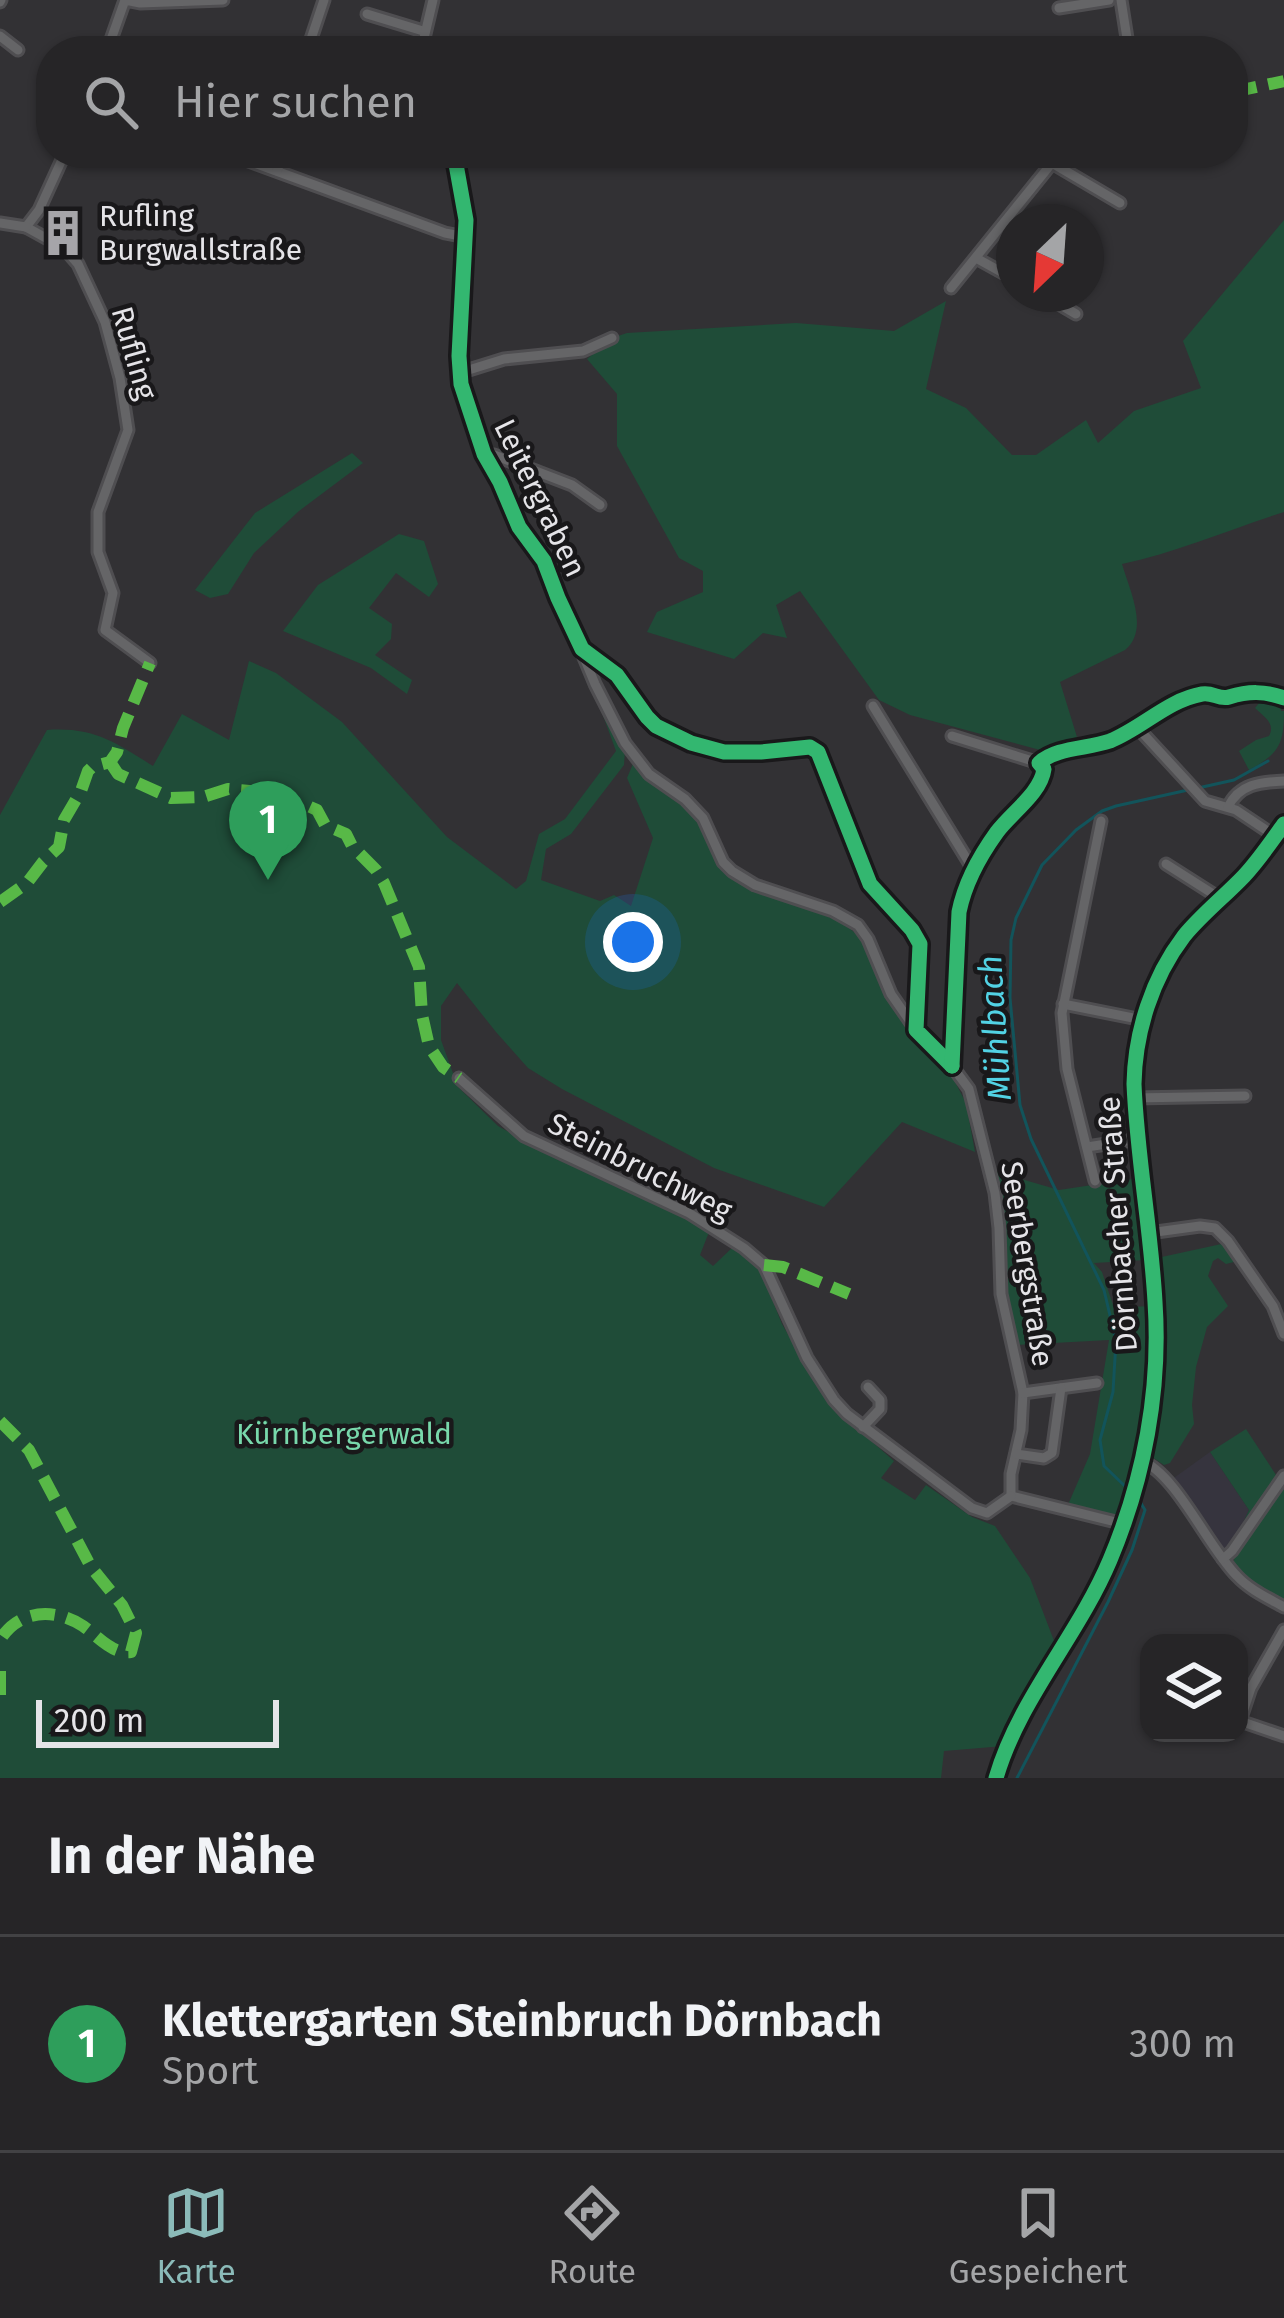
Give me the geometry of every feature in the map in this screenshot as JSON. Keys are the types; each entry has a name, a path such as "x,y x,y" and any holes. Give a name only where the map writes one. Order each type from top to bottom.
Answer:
{"street":[{"path":"112,36 124,0 223,0"},
{"path":"312,36 324,0"},
{"path":"423,36 433,0"},
{"path":"1059,8 1108,0"},
{"path":"1120,0 1126,36"},
{"path":"367,14 423,32"},
{"path":"0,36 18,50"},
{"path":"0,223 26,226 58,168"},
{"path":"269,168 466,237"},
{"name":"Leitergraben","path":"457,168 466,237 459,373 484,454 518,527 544,561 625,743 650,774 703,818 726,866 755,885 833,911 858,925 891,994 916,1030"},
{"path":"951,288 1048,168"},
{"path":"1060,168 1120,203"},
{"name":"Rufling","path":"26,226 64,248 78,264 105,322 128,419 98,512 98,551 113,593 105,630 150,663"},
{"path":"976,258 996,269"},
{"path":"459,373 488,362 583,352 612,338"},
{"path":"484,454 572,485 600,506"},
{"path":"582,649 616,675 656,725 691,743 724,752 803,747 818,752 870,884 920,944 916,1030"},
{"path":"1090,746 1113,740 1174,704 1205,693 1224,698 1251,691 1284,698"},
{"path":"873,706 974,869"},
{"path":"1136,726 1196,794 1212,805 1228,807 1280,830"},
{"path":"952,736 1039,763 1044,770 1041,782 997,832 963,892 952,1066"},
{"path":"1228,807 1245,787 1284,781"},
{"path":"1095,1181 1062,1031 1063,1004 1101,821"},
{"name":"Dörnbacher Straße","path":"997,1778 1019,1721 1091,1599 1124,1524 1142,1461 1156,1352 1156,1306 1134,1098 1143,1020 1178,944 1280,830"},
{"path":"1166,864 1221,898"},
{"path":"1063,1004 1143,1020"},
{"name":"Seerbergstraße","path":"916,1030 970,1089 995,1193 1001,1294 1024,1411 1011,1474 1012,1496"},
{"name":"Steinbruchweg","path":"459,1078 524,1136 689,1214 744,1248 764,1265 820,1379 863,1427 972,1508 987,1513 1012,1496"},
{"name":"Dörnbacher Straße","path":"1134,1098 1245,1096"},
{"path":"1087,1147 1139,1139"},
{"path":"1149,1233 1215,1228 1279,1304 1284,1334"},
{"name":"Seerbergstraße","path":"1023,1394 1097,1383"},
{"path":"863,1427 880,1409 880,1400 868,1387"},
{"name":"Seerbergstraße","path":"1016,1454 1044,1458 1052,1453 1060,1388"},
{"path":"1142,1461 1162,1473 1242,1582 1284,1606"},
{"path":"1223,1559 1284,1476"},
{"path":"1012,1496 1124,1524"},
{"path":"1284,1630 1251,1688 1240,1721 1284,1736"}],"shaded area":[{"path":"1210,1452 1249,1510 1236,1539 1224,1549 1171,1480"}],"green space":[{"path":"1284,220 1284,512 1122,564 1136,609 1136,632 1125,650 1060,682 1077,737 1040,750 910,715 879,700 800,591 776,605 787,638 763,633 734,659 647,632 657,612 703,592 703,571 679,558 617,446 617,394 587,359 612,338 627,333 796,323 894,331 946,301 926,389 966,408 1012,455 1036,455 1086,420 1098,443 1134,411 1201,388 1183,341"},
{"path":"352,453 363,463 299,511 254,553 228,594 210,598 195,590 255,513"},
{"path":"399,534 424,541 438,584 429,597 396,573 369,608 392,624 391,639 375,655 412,680 407,694 371,668 283,631 318,585"},
{"name":"Kürnbergerwald","path":"249,661 276,673 342,722 447,837 516,889 526,881 539,834 565,819 616,751 603,708 625,750 624,765 571,834 546,849 541,880 600,901 614,895 631,906 653,838 627,778 635,759 697,816 719,862 736,880 837,921 862,940 891,1004 951,1074 966,1103 975,1152 902,1122 824,1207 714,1168 562,1089 528,1068 457,983 441,1006 441,1040 458,1087 498,1126 558,1160 625,1184 709,1232 700,1255 713,1266 733,1247 760,1269 782,1324 827,1402 894,1461 881,1478 915,1500 926,1485 972,1517 995,1526 1030,1578 1056,1646 1004,1746 944,1751 941,1778 0,1778 0,815 47,730 91,734 153,766 182,714 229,740"},
{"path":"1264,697 1281,703 1283,732 1273,753 1249,770 1239,751 1271,731 1255,708"},
{"path":"994,1171 1059,1190 1139,1178 1145,1260 1094,1263 1102,1272 1114,1308 1150,1306 1145,1412 1136,1465 1119,1516 1067,1507 1090,1454 1109,1340 1016,1345 1006,1297"},
{"path":"1226,1243 1238,1261 1226,1264 1218,1258 1208,1276 1228,1306 1207,1327 1196,1367 1194,1424 1170,1463 1164,1465 1152,1457 1149,1448 1157,1258"},
{"path":"1246,1429 1278,1478 1236,1539 1249,1510 1210,1452"},
{"path":"1284,1482 1284,1603 1241,1576 1233,1565 1235,1553"}],"waterway":[{"name":"Mühlbach","path":"1198,788 1234,780 1268,761"},
{"name":"Mühlbach","path":"1129,1490 1104,1466 1100,1440 1113,1392 1116,1341 1104,1290 1031,1139 1020,1105 1010,998 1011,940 1016,918 1042,865 1076,830 1102,811 1188,790"},
{"name":"Mühlbach","path":"1017,1778 1132,1550 1145,1510 1139,1500"}],"marked path":[{"path":"1248,89 1284,81"},
{"path":"0,902 27,883 59,847 64,820 88,771 110,762 117,752 150,663"},
{"path":"110,762 118,774 171,798 203,797 228,789 273,793 317,810 325,825 346,834 384,883 419,967 429,1046 443,1067 459,1078"},
{"path":"764,1265 783,1267 849,1294"},
{"path":"0,1421 29,1450 91,1567 122,1605 136,1633 131,1652 124,1652 72,1620 49,1614 16,1622 0,1640"},
{"path":"0,1671 0,1700"}],"cycle path":[{"path":"457,168 466,220 461,384 484,454 519,527 544,561 582,649 617,675 656,726 691,743 724,752 810,747 818,752 870,884 920,944 916,1030 952,1066"},
{"path":"952,1066 962,901 990,841 1042,778 1044,769 1039,763 1063,751 1110,741 1190,697 1256,693 1284,698"},
{"path":"996,1778 1019,1721 1110,1560 1148,1434 1155,1302 1134,1084 1147,1006 1184,936 1249,870 1284,824"}],"place":[{"name":"Rufling Burgwallstraße","path":"63,233"},
{"name":"Klettergarten Steinbruch Dörnbach","path":"268,880"}]}
